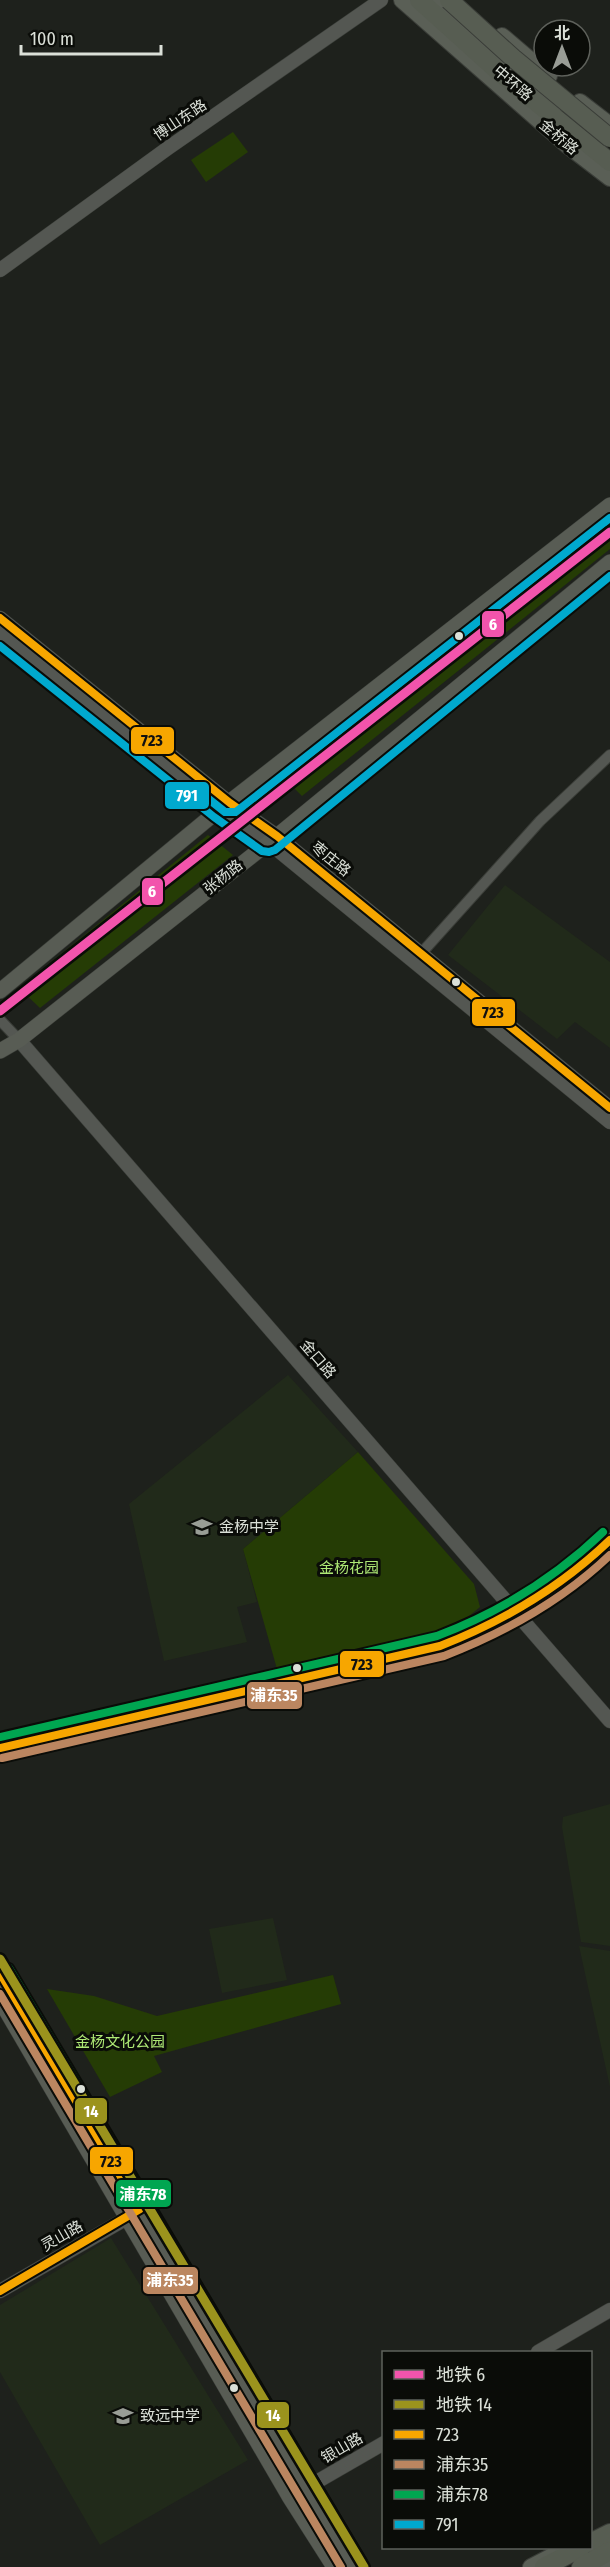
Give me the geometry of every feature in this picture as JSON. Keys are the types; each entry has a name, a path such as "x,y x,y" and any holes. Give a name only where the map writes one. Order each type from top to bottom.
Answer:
{"highway":[{"name":"中环路","path":"419,0 500,73 610,162"},
{"name":"中环路","path":"450,0 513,58 610,138"},
{"path":"592,2542 610,2532"},
{"path":"544,2567 577,2549"},
{"path":"581,2567 610,2551"}],"main road":[{"name":"金桥路","path":"402,0 567,145 610,178"},
{"path":"433,0 534,90 553,100 590,110"},
{"path":"461,0 610,125"},
{"path":"0,991 225,806 610,505"},
{"name":"张杨路","path":"0,1051 19,1040 272,839 610,562"},
{"path":"0,1973 353,2567"},
{"path":"0,2000 289,2499 334,2567"},
{"path":"592,2535 610,2526"},
{"path":"531,2567 564,2549"},
{"path":"606,2567 610,2565"}],"street":[{"name":"博山东路","path":"0,270 168,148 381,0"},
{"name":"枣庄路","path":"0,618 225,806"},
{"name":"枣庄路","path":"0,633 225,806 272,839 610,1108"},
{"path":"426,948 540,820 610,755"},
{"name":"枣庄路","path":"272,839 610,1122"},
{"name":"金口路","path":"0,1020 610,1721"},
{"path":"0,1748 399,1657 481,1631 517,1613 572,1575 610,1540"},
{"name":"灵山路","path":"0,2291 140,2209"},
{"path":"540,2351 610,2310"},
{"name":"银山路","path":"289,2499 382,2444"}],"shaded area":[{"path":"505,885 610,962 610,1048 575,1022 557,1039 448,955"},
{"name":"金杨中学","path":"288,1375 358,1452 243,1549 257,1602 237,1607 247,1642 164,1661 129,1504"},
{"path":"610,1804 610,1946 581,1942 562,1827 563,1817"},
{"path":"273,1918 287,1980 222,1993 209,1929"},
{"path":"579,1946 610,1951 610,2087"},
{"name":"致远中学","path":"111,2238 248,2460 100,2545 0,2372 0,2305"}],"green space":[{"path":"233,132 248,152 206,182 191,160"},
{"path":"610,517 610,549 302,796 282,776"},
{"path":"208,835 233,855 40,1008 19,988"},
{"name":"金杨花园","path":"358,1452 474,1584 480,1607 457,1626 431,1636 277,1669 243,1549"},
{"name":"金杨文化公园","path":"333,1975 341,2004 154,2056 162,2072 110,2097 47,1989 94,1996 157,2016"}],"metro line":[{"name":"6","path":"0,1011 610,532"},
{"name":"14","path":"0,1959 364,2567"}],"transit line":[{"name":"791","path":"196,789 225,812 236,812 610,518"},
{"name":"791","path":"0,646 214,817 262,851 269,852 275,850 610,576"},
{"name":"723","path":"0,618 230,803 277,836 610,1108"},
{"name":"浦东78","path":"0,1737 437,1636 483,1616 525,1593 565,1565 603,1532"},
{"name":"723","path":"0,1748 440,1646 487,1626 530,1602 571,1573 610,1540"},
{"name":"浦东35","path":"2,1758 444,1656 489,1637 532,1614 573,1587 610,1555"},
{"name":"浦东78","path":"9,1968 362,2562"},
{"name":"723","path":"0,1973 140,2209 0,2291"},
{"name":"浦东35","path":"0,1994 341,2567"}],"place":[{"name":"金杨中学","path":"202,1527"},
{"name":"致远中学","path":"123,2416"}]}
